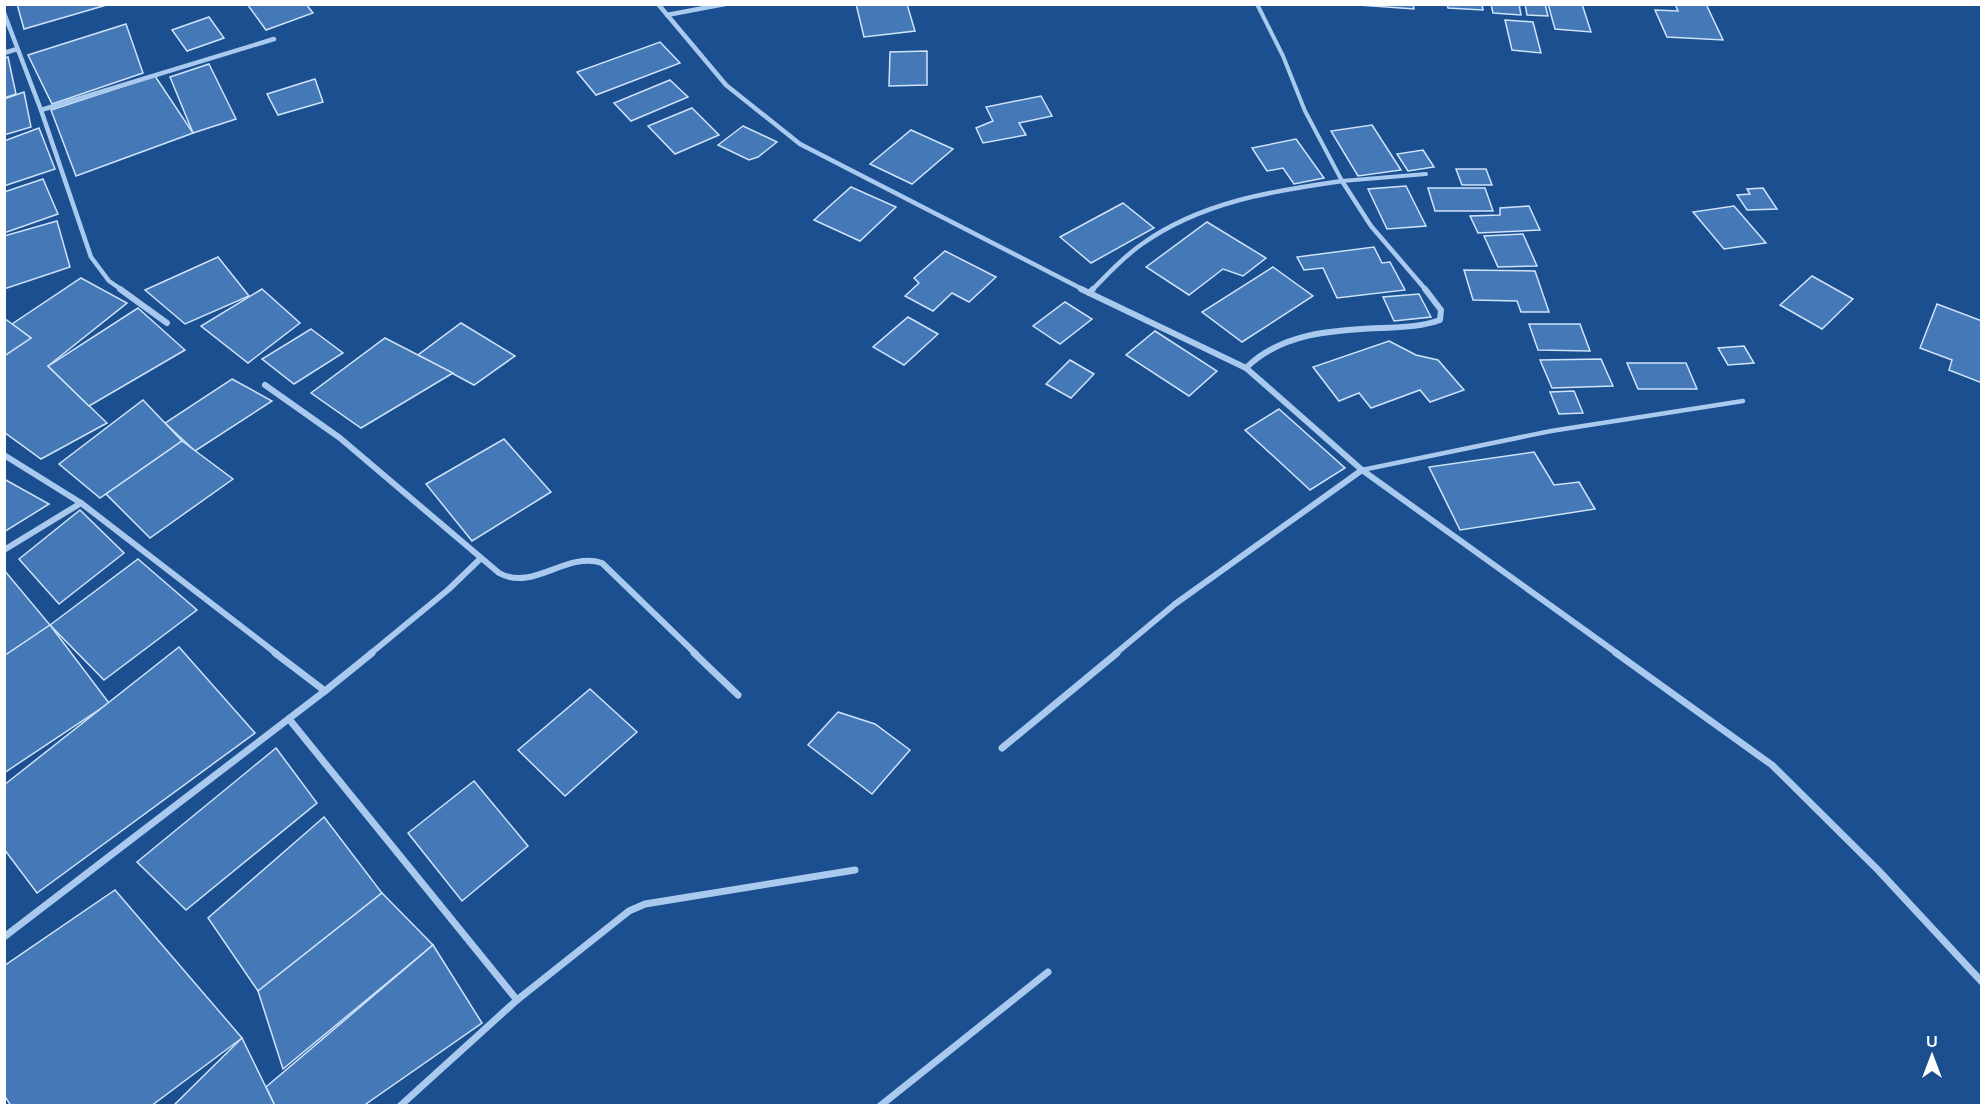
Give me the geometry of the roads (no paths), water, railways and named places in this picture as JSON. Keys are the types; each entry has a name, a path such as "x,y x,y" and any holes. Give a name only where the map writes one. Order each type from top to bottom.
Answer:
{"street":[{"path":"658,4 726,85 800,144 1089,293 1246,368 1362,470 1772,765 1878,870 1982,982"},
{"path":"667,15 725,4"},
{"path":"4,14 41,110 91,257 109,281 166,323"},
{"path":"41,110 274,39"},
{"path":"4,53 17,49"},
{"path":"1089,293 1142,243 1220,204 1269,192 1342,181 1371,226 1435,301 1441,310 1440,320 1416,326 1377,328 1298,339 1268,350 1246,368"},
{"path":"265,385 340,438 480,559 505,576 513,579 581,559 592,558 602,562 738,695"},
{"path":"4,454 81,503 325,691"},
{"path":"1002,748 1175,604 1362,470"},
{"path":"4,550 81,503"},
{"path":"4,937 290,719 449,589 480,559"},
{"path":"290,719 517,1000"},
{"path":"400,1106 517,1000 621,916 638,907 855,870"},
{"path":"880,1106 1047,972"}],"lane":[{"path":"1257,4 1279,47 1305,111 1342,181 1426,174"},
{"path":"1362,470 1421,456 1623,417 1743,401"}]}
